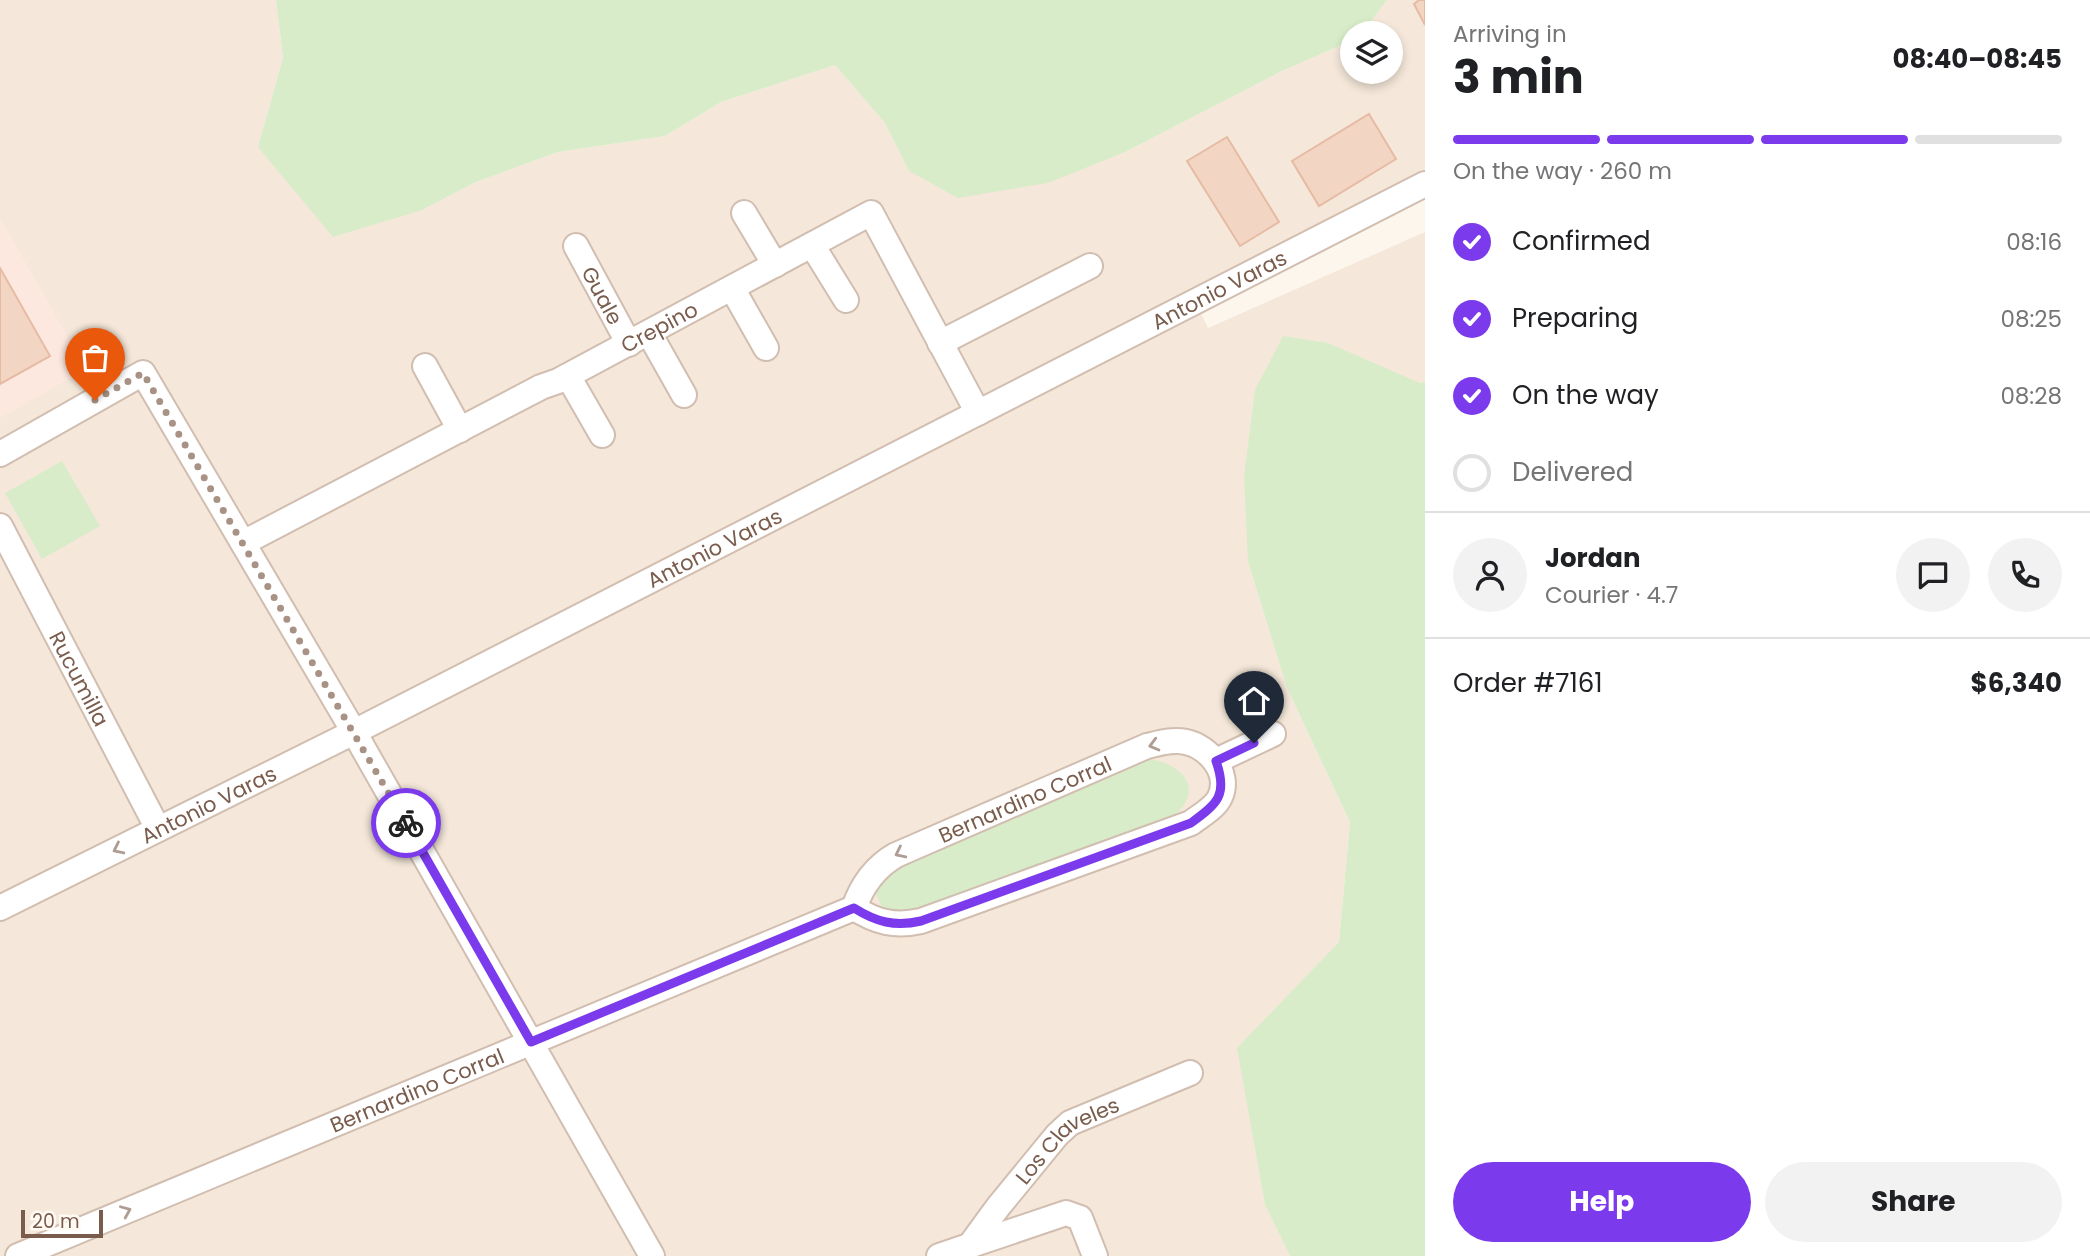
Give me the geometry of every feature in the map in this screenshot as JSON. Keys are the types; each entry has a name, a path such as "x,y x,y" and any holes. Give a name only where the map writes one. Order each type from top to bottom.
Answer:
{"street":[{"name":"Antonio Varas","path":"3,899 158,829 354,732 1425,184"},
{"path":"744,213 775,265"},
{"name":"Crepino","path":"243,543 541,387 568,376 871,213 978,413"},
{"path":"812,245 846,300"},
{"name":"Guale","path":"576,246 639,338 684,395"},
{"path":"940,344 1090,266"},
{"path":"732,288 766,348"},
{"path":"425,366 460,430"},
{"path":"0,454 143,373 354,732 652,1256"},
{"path":"568,376 602,435"},
{"name":"Rucumilla","path":"0,526 158,829"},
{"path":"854,908 880,922 908,924 921,921 1191,823 1220,797 1223,780 1216,761 1273,734"},
{"name":"Bernardino Corral","path":"18,1256 854,908 859,895 883,862 1147,746 1170,741 1186,742 1205,750 1216,761"},
{"name":"Los Claveles","path":"971,1244 1057,1135 1070,1124 1190,1073"},
{"path":"939,1256 1066,1213 1076,1215 1083,1222 1095,1256"}],"shaded area":[{"path":"0,0 276,0 283,58 258,147 422,210 476,182 558,152 665,136 721,102 835,65 885,123 909,171 1125,152 1282,71 1340,46 1340,84 1403,84 1403,21 1371,21 1387,0 1425,0 1425,187 1190,291 1208,328 1425,232 1425,382 1420,384 1248,562 1287,688 1350,822 1339,942 1238,1048 1265,1205 1290,1256 0,1256"},
{"path":"0,218 86,369 0,418"}],"green space":[{"path":"276,0 1387,0 1371,21 1340,21 1340,46 1282,71 1125,152 1048,183 958,198 909,171 885,123 835,65 721,102 665,136 558,152 476,182 422,210 333,237 258,147 283,58"},
{"path":"1283,336 1328,343 1420,383 1425,382 1425,1256 1290,1256 1265,1205 1237,1048 1339,942 1350,822 1287,688 1248,562 1244,476 1255,390"},
{"path":"62,461 100,526 42,559 5,493"},
{"path":"1147,759 1173,767 1186,779 1188,787 1184,805 1163,823 919,909 896,913 883,909 876,894 891,874 904,865"}],"building":[{"path":"1425,0 1425,25 1414,4"},
{"path":"1369,114 1396,159 1319,206 1292,161"},
{"path":"1227,137 1279,222 1240,246 1187,161"},
{"path":"0,268 50,356 0,384"}],"way so far":[{"path":"95,400 143,373 406,823"}],"route":[{"path":"406,823 531,1042 854,908 880,922 908,924 921,921 1191,823 1220,797 1223,780 1216,761 1254,743"}]}
